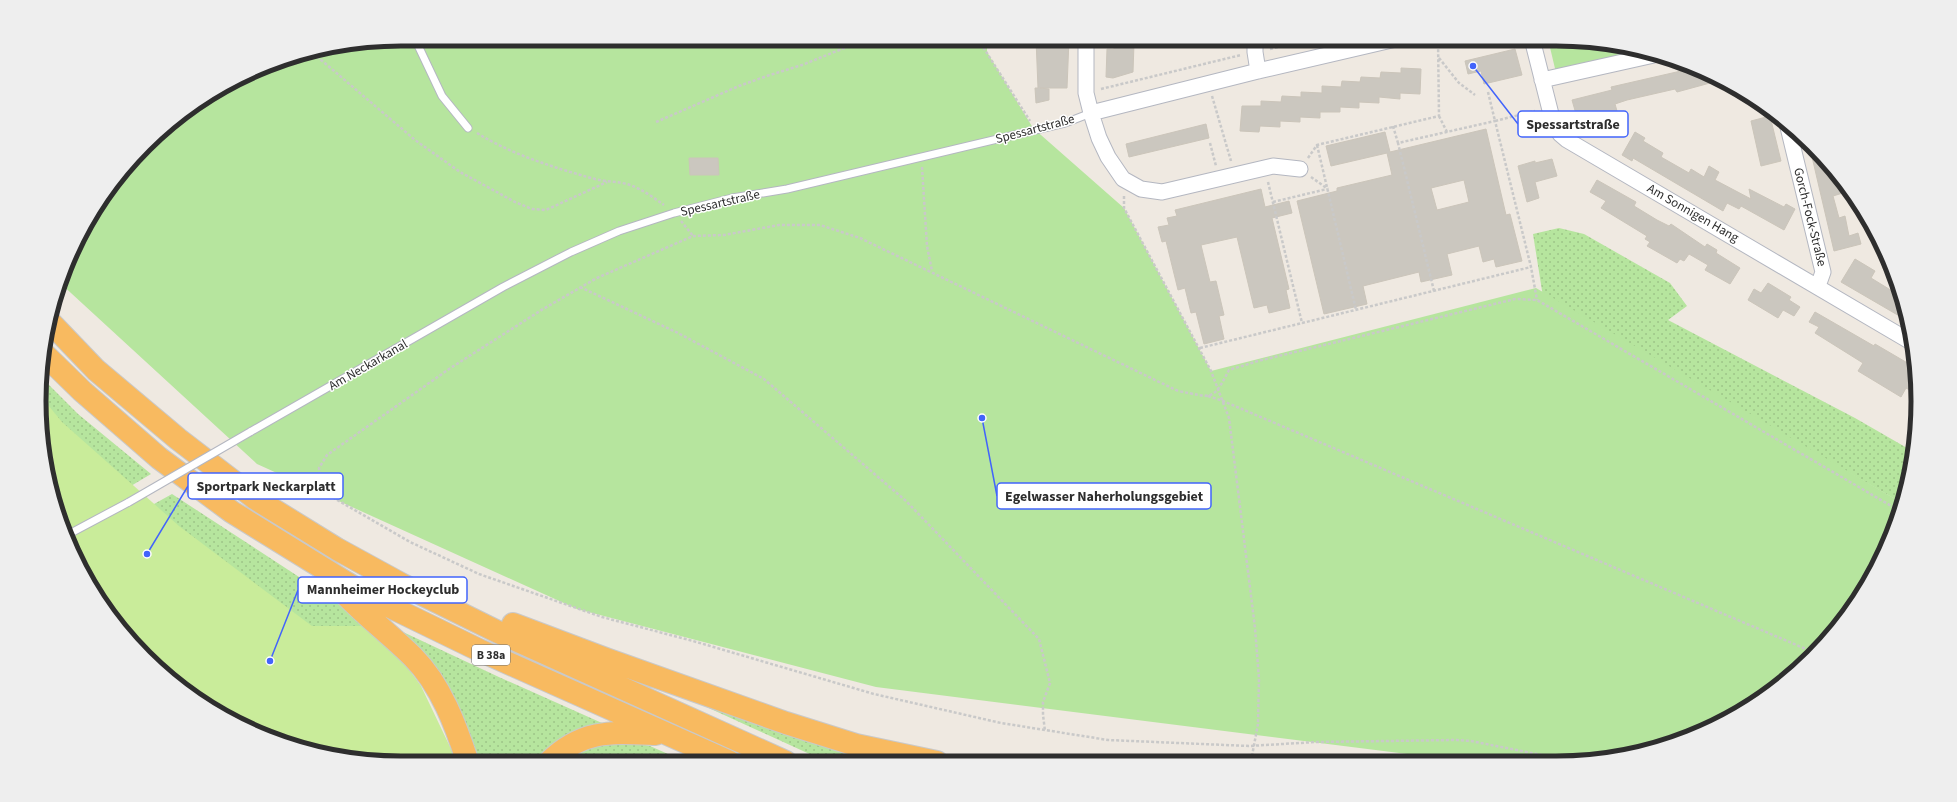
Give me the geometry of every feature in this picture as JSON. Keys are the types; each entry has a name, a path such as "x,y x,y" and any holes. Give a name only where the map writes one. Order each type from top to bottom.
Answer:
{"highway":[{"name":"B 38a","path":"54,326 96,370 138,407 256,499 337,549 401,584 467,617 773,756"},
{"name":"B 38a","path":"49,359 82,391 158,458 232,512 368,596 472,647 717,756"},
{"name":"B 38a","path":"318,565 353,603 414,658 433,683 451,716 465,756"},
{"name":"B 38a","path":"467,617 515,624 606,659 793,725 856,745 908,756"},
{"name":"B 38a","path":"555,756 577,741 599,734 618,732 670,735"}],"street":[{"path":"1086,46 1086,93 1091,113 1105,150 1122,180 1141,189 1162,192 1273,166 1300,169"},
{"path":"1255,46 1258,71"},
{"name":"Spessartstraße","path":"1091,113 1258,71 1366,46"},
{"name":"Am Sonnigen Hang","path":"1534,46 1549,107 1556,128 1567,140 1905,338"},
{"path":"1542,80 1643,57"},
{"name":"Gorch-Fock-Straße","path":"1790,134 1823,272 1818,286"}],"lane":[{"path":"418,46 442,96 468,128"},
{"name":"Spessartstraße","path":"674,213 732,198 787,189 1065,123 1091,113"},
{"name":"Am Neckarkanal","path":"72,533 129,502 503,287 571,252 619,232 674,213"}],"path":[{"path":"656,122 739,86 802,65 850,46"},
{"path":"982,46 1035,130"},
{"path":"1086,93 1255,46"},
{"path":"1438,46 1439,116 1447,132"},
{"path":"317,56 415,140 460,172 515,202 532,209 546,210 607,182"},
{"path":"1438,57 1459,83 1475,95"},
{"path":"1488,92 1531,267 1537,300"},
{"path":"1213,101 1235,175"},
{"path":"1398,143 1549,107"},
{"path":"1356,310 1317,145 1439,116"},
{"path":"1393,126 1434,291"},
{"path":"468,128 500,147 607,182 631,185 653,197 674,213 693,236"},
{"path":"1210,143 1213,153"},
{"path":"922,157 927,246 932,272"},
{"path":"1264,168 1302,323"},
{"path":"1300,169 1328,189"},
{"path":"1122,180 1124,208 1200,348 1219,389 1229,418 1255,628 1259,679 1258,724 1252,756"},
{"path":"1273,202 1328,189"},
{"path":"1547,756 1471,741 1457,740 1316,742 1249,746 1197,745 1108,740 1001,723 874,694 577,609 478,574 410,542 332,497 321,484 320,468 327,455 449,369 579,287 693,236 724,235 779,226 820,225 860,238 1178,391 1207,396 1223,401 1809,650"},
{"path":"1200,348 1531,267"},
{"path":"579,287 678,333 764,379 906,501 1039,639 1050,684 1043,702 1042,715 1045,731"},
{"path":"1207,396 1215,394 1229,370 1258,361 1515,299 1537,300 1894,508"}],"green space":[{"path":"987,46 987,52 1033,128 1124,208 1211,371 1536,288 1897,500 1884,537 1874,558 1851,598 1838,617 1807,652 1790,668 1772,683 1734,708 1692,729 1670,737 1648,744 1602,753 1556,756 1423,756 876,687 577,609 257,464 65,287 73,265 94,223 119,185 150,150 167,134 185,119 223,94 265,73 309,58 355,49 378,47"},
{"path":"1550,46 1602,49 1638,56 1557,77"},
{"path":"1559,228 1584,234 1670,283 1687,306 1668,320 1855,418 1908,448 1897,500 1543,297 1533,234"},
{"path":"47,383 78,414 151,474 109,499 54,475 47,424"},
{"path":"46,403 62,422 179,526 312,626 364,626 398,654 421,686 452,751 453,756 378,755 355,753 309,744 265,729 223,708 185,683 167,668 134,635 119,617 94,578 73,537 58,493 53,470 49,447"},
{"path":"172,494 345,607 398,651 88,567 75,541 133,508 136,514"},
{"path":"403,632 603,724 550,756 470,756 402,633"},
{"path":"700,704 877,756 814,756"},
{"path":"622,740 650,746 672,756 569,756 573,752"}],"building":[{"path":"1036,46 1069,46 1067,88 1040,88 1049,89 1049,100 1036,103 1035,88 1038,88"},
{"path":"1114,46 1134,46 1133,72 1113,78 1106,77 1107,49 1114,49"},
{"path":"1515,49 1522,75 1484,84 1481,71 1468,74 1465,61"},
{"path":"1401,68 1421,69 1420,94 1400,93 1400,99 1379,97 1379,103 1359,102 1359,108 1340,107 1340,112 1320,112 1320,118 1300,117 1300,122 1280,121 1280,127 1260,126 1259,132 1240,131 1242,106 1261,106 1261,101 1281,102 1282,96 1301,97 1301,92 1322,93 1322,86 1341,87 1342,81 1360,82 1361,77 1380,78 1381,72 1401,73"},
{"path":"1684,70 1712,82 1677,92 1675,89 1627,100 1615,104 1617,111 1578,121 1572,100 1612,90 1611,87"},
{"path":"1768,116 1770,118 1781,161 1761,166 1751,121"},
{"path":"1206,124 1209,138 1129,157 1126,144"},
{"path":"1486,129 1506,215 1510,214 1522,261 1496,267 1494,259 1483,262 1479,246 1447,254 1452,275 1421,282 1419,272 1363,286 1367,304 1324,314 1297,201 1337,191 1337,188 1392,175 1387,153 1331,166 1326,146 1385,132 1390,152","holes":["1464,180 1469,202 1437,210 1431,188"]},
{"path":"1635,132 1645,138 1643,141 1663,153 1661,157 1689,173 1691,169 1704,177 1709,166 1719,172 1715,180 1751,199 1749,189 1784,207 1786,204 1795,209 1784,230 1741,206 1739,209 1727,203 1723,211 1633,158 1632,161 1622,155"},
{"path":"1812,155 1843,193 1833,196 1839,218 1845,216 1849,236 1858,233 1861,244 1834,251"},
{"path":"689,158 718,158 719,175 690,175"},
{"path":"1552,159 1557,176 1535,182 1539,198 1527,202 1518,166 1535,161 1535,163"},
{"path":"1597,180 1636,202 1634,206 1657,220 1669,226 1671,224 1705,247 1707,244 1717,250 1716,253 1740,268 1730,284 1705,270 1708,265 1689,254 1684,261 1680,259 1677,263 1647,246 1650,242 1645,239 1647,236 1601,208 1606,201 1590,192"},
{"path":"1261,189 1265,207 1289,201 1292,213 1272,218 1289,289 1286,290 1290,308 1269,313 1267,305 1254,308 1237,237 1201,245 1210,282 1216,281 1224,315 1219,316 1224,339 1204,344 1196,312 1191,313 1185,288 1178,290 1166,241 1162,242 1158,227 1169,225 1167,218 1177,216 1175,210"},
{"path":"1855,259 1875,271 1871,278 1894,292 1901,317 1841,282"},
{"path":"1768,283 1791,297 1789,300 1800,307 1794,316 1783,310 1778,318 1748,300 1754,289 1761,293"},
{"path":"1815,312 1874,346 1875,344 1909,364 1911,390 1906,388 1901,397 1858,371 1863,363 1815,333 1819,327 1809,322"}],"place":[{"name":"Spessartstraße","path":"1473,66"},
{"name":"Egelwasser Naherholungsgebiet","path":"982,418"},
{"name":"Sportpark Neckarplatt","path":"147,554"},
{"name":"Mannheimer Hockeyclub","path":"270,661"}]}
